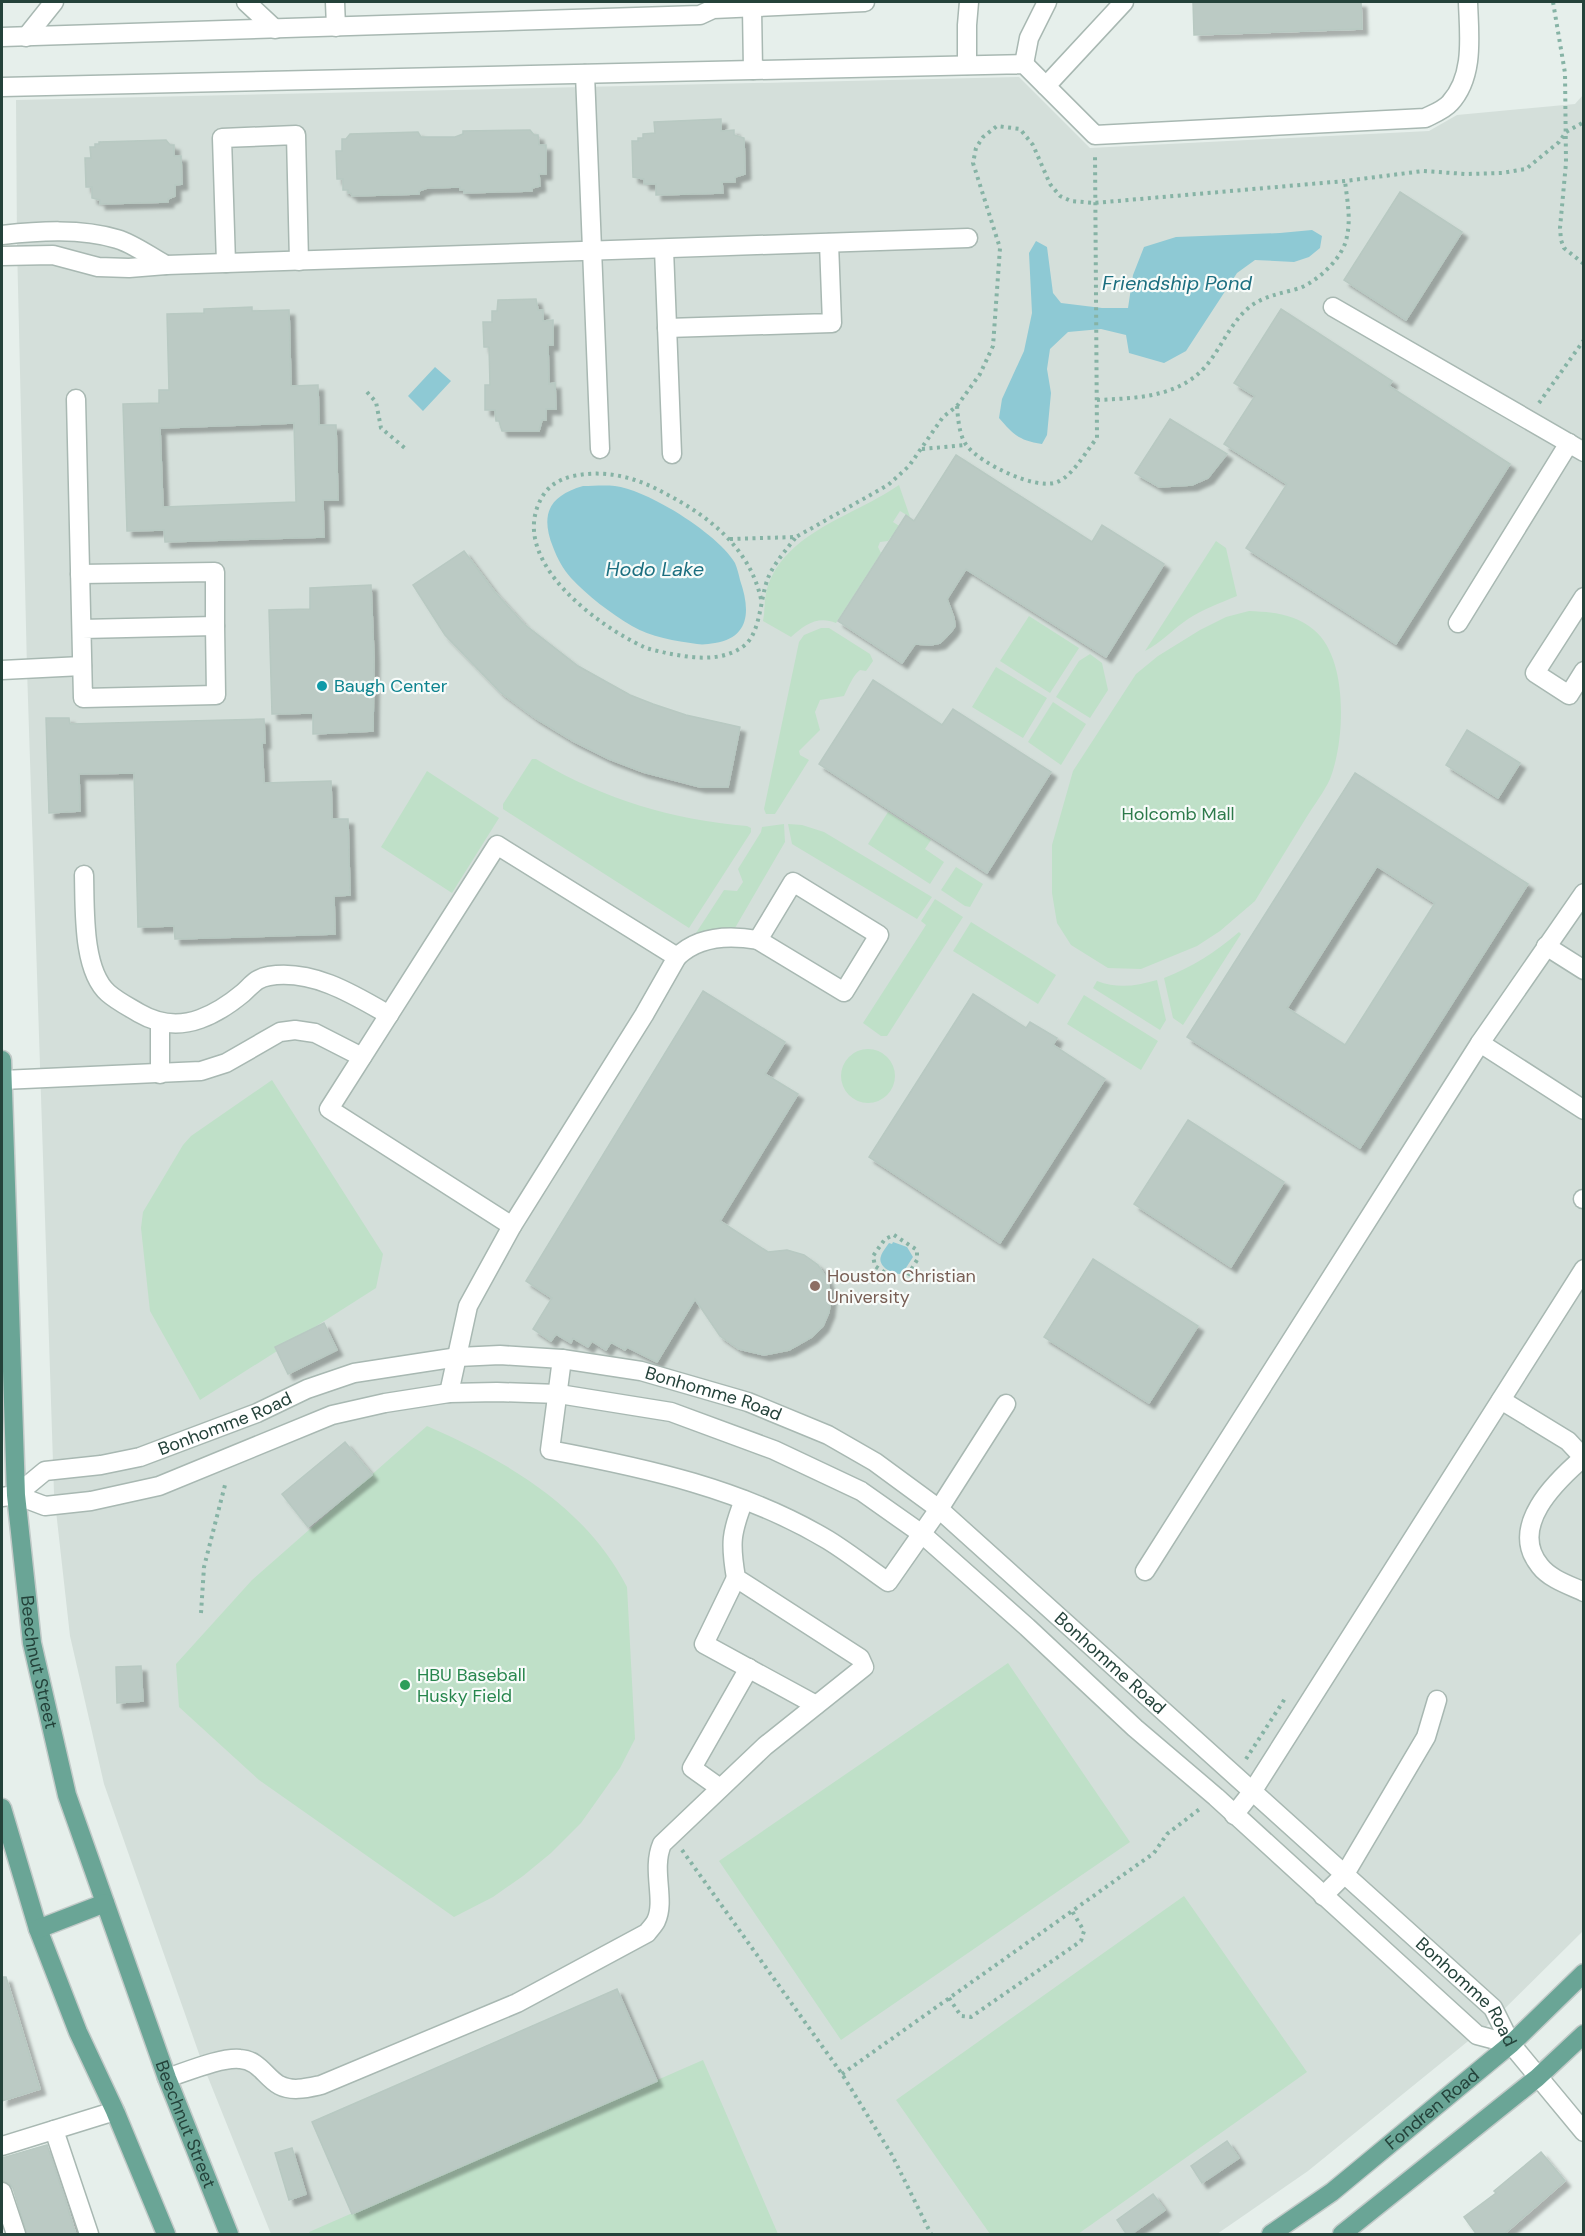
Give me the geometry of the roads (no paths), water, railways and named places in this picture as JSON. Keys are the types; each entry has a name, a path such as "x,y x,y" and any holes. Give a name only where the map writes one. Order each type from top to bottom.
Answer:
{"main road":[{"name":"Beechnut Street","path":"2,1060 9,1496 32,1643 67,1795 167,2078 230,2235"},
{"path":"2,1808 38,1929 78,2032 115,2111 166,2235"},
{"path":"38,1929 105,1903"},
{"name":"Fondren Road","path":"1270,2235 1332,2192 1511,2044 1584,1973"},
{"path":"1342,2235 1538,2078 1584,2034"}],"street":[{"path":"26,37 54,2"},
{"path":"246,2 275,29"},
{"path":"335,2 336,27"},
{"path":"2,37 336,27 656,9 700,15 713,9 865,2"},
{"path":"967,65 969,2"},
{"path":"1024,64 1029,38 1047,2"},
{"path":"1046,86 1124,2"},
{"path":"2,87 1024,64 1095,135 1425,118 1450,104 1467,70 1468,2"},
{"path":"752,8 753,70"},
{"path":"585,74 600,449"},
{"path":"226,263 222,138 296,135 299,261"},
{"path":"2,235 77,232 119,239 166,265"},
{"path":"53,255 54,233"},
{"path":"2,256 53,255 99,267 129,268 968,238"},
{"path":"667,328 832,323 829,243"},
{"path":"664,249 672,454"},
{"path":"1333,306 1576,447 1458,623"},
{"path":"76,399 80,574 82,629 83,698 216,695 215,572 80,574"},
{"path":"1584,597 1535,673 1569,695 1584,671"},
{"path":"82,629 215,626"},
{"path":"2,670 82,666"},
{"path":"512,1226 329,1109 497,845 677,957"},
{"path":"84,875 86,937 90,960 98,978 106,992 134,1011 160,1023 178,1024 200,1019 243,993 252,983 261,978 280,975 327,983 351,993 389,1015"},
{"path":"449,1393 468,1305 512,1226 644,1015 677,957 695,943 720,938 758,940 844,992 879,935 793,882 758,940"},
{"path":"1145,1571 1480,1043 1584,893"},
{"path":"1546,946 1584,970"},
{"path":"160,1023 160,1074"},
{"path":"2,1080 201,1071 225,1063 280,1032 295,1030 315,1033 362,1057"},
{"path":"1480,1043 1584,1110"},
{"path":"1234,1815 1252,1792 1584,1269"},
{"name":"Bonhomme Road","path":"9,1496 45,1471 101,1465 140,1457 257,1413 307,1389 354,1372 458,1357 500,1355 562,1359 641,1371 748,1402 828,1435 875,1462 939,1509 1493,2008 1511,2044"},
{"path":"562,1359 550,1450 627,1465 686,1480 744,1500 784,1517 828,1540 888,1582 939,1509 1006,1404"},
{"name":"Bonhomme Road","path":"9,1496 45,1506 91,1501 159,1486 332,1415 449,1393 559,1394 670,1412 774,1450 861,1491 922,1534 1477,2035 1511,2044"},
{"path":"1501,1400 1568,1441 1583,1457 1566,1473 1544,1500 1531,1521 1529,1539 1531,1552 1541,1567 1555,1578 1584,1592"},
{"path":"744,1500 733,1529 732,1549 736,1578 704,1644 816,1704"},
{"path":"167,2078 240,2058 254,2063 277,2084 288,2088 301,2089 321,2085 517,2004 647,1933 657,1920 659,1906 657,1856 662,1844 765,1746 864,1667 860,1658 736,1578"},
{"path":"720,1788 692,1767 749,1668"},
{"path":"1323,1896 1345,1874 1426,1737 1437,1700"},
{"path":"1511,2044 1584,2132"},
{"path":"2,2146 115,2111"},
{"path":"54,2130 89,2235"},
{"path":"2,2192 16,2235"}],"water":[{"name":"Friendship Pond","path":"1312,230 1322,236 1320,248 1309,257 1294,262 1255,260 1237,273 1186,351 1164,363 1129,353 1126,335 1101,329 1068,332 1050,349 1047,369 1051,393 1047,435 1042,444 1017,436 999,418 1002,399 1024,351 1032,313 1029,253 1036,241 1047,247 1053,293 1061,303 1102,308 1128,308 1133,275 1144,247 1176,237"},
{"path":"435,367 451,381 423,411 408,396"},
{"name":"Hodo Lake","path":"583,486 615,486 629,489 663,504 714,539 735,563 743,591 745,620 736,635 727,640 703,644 655,636 639,630 616,616 578,585 560,563 547,525 550,508 555,501 571,490"},
{"path":"893,1242 907,1247 913,1257 902,1274 890,1271 883,1266 880,1260 889,1243"}],"place":[{"name":"Baugh Center","path":"322,686"},
{"name":"Houston Christian University","path":"815,1286"},
{"name":"HBU Baseball Husky Field","path":"405,1685"}],"park label":[{"name":"Holcomb Mall","path":"1178,814"}]}
